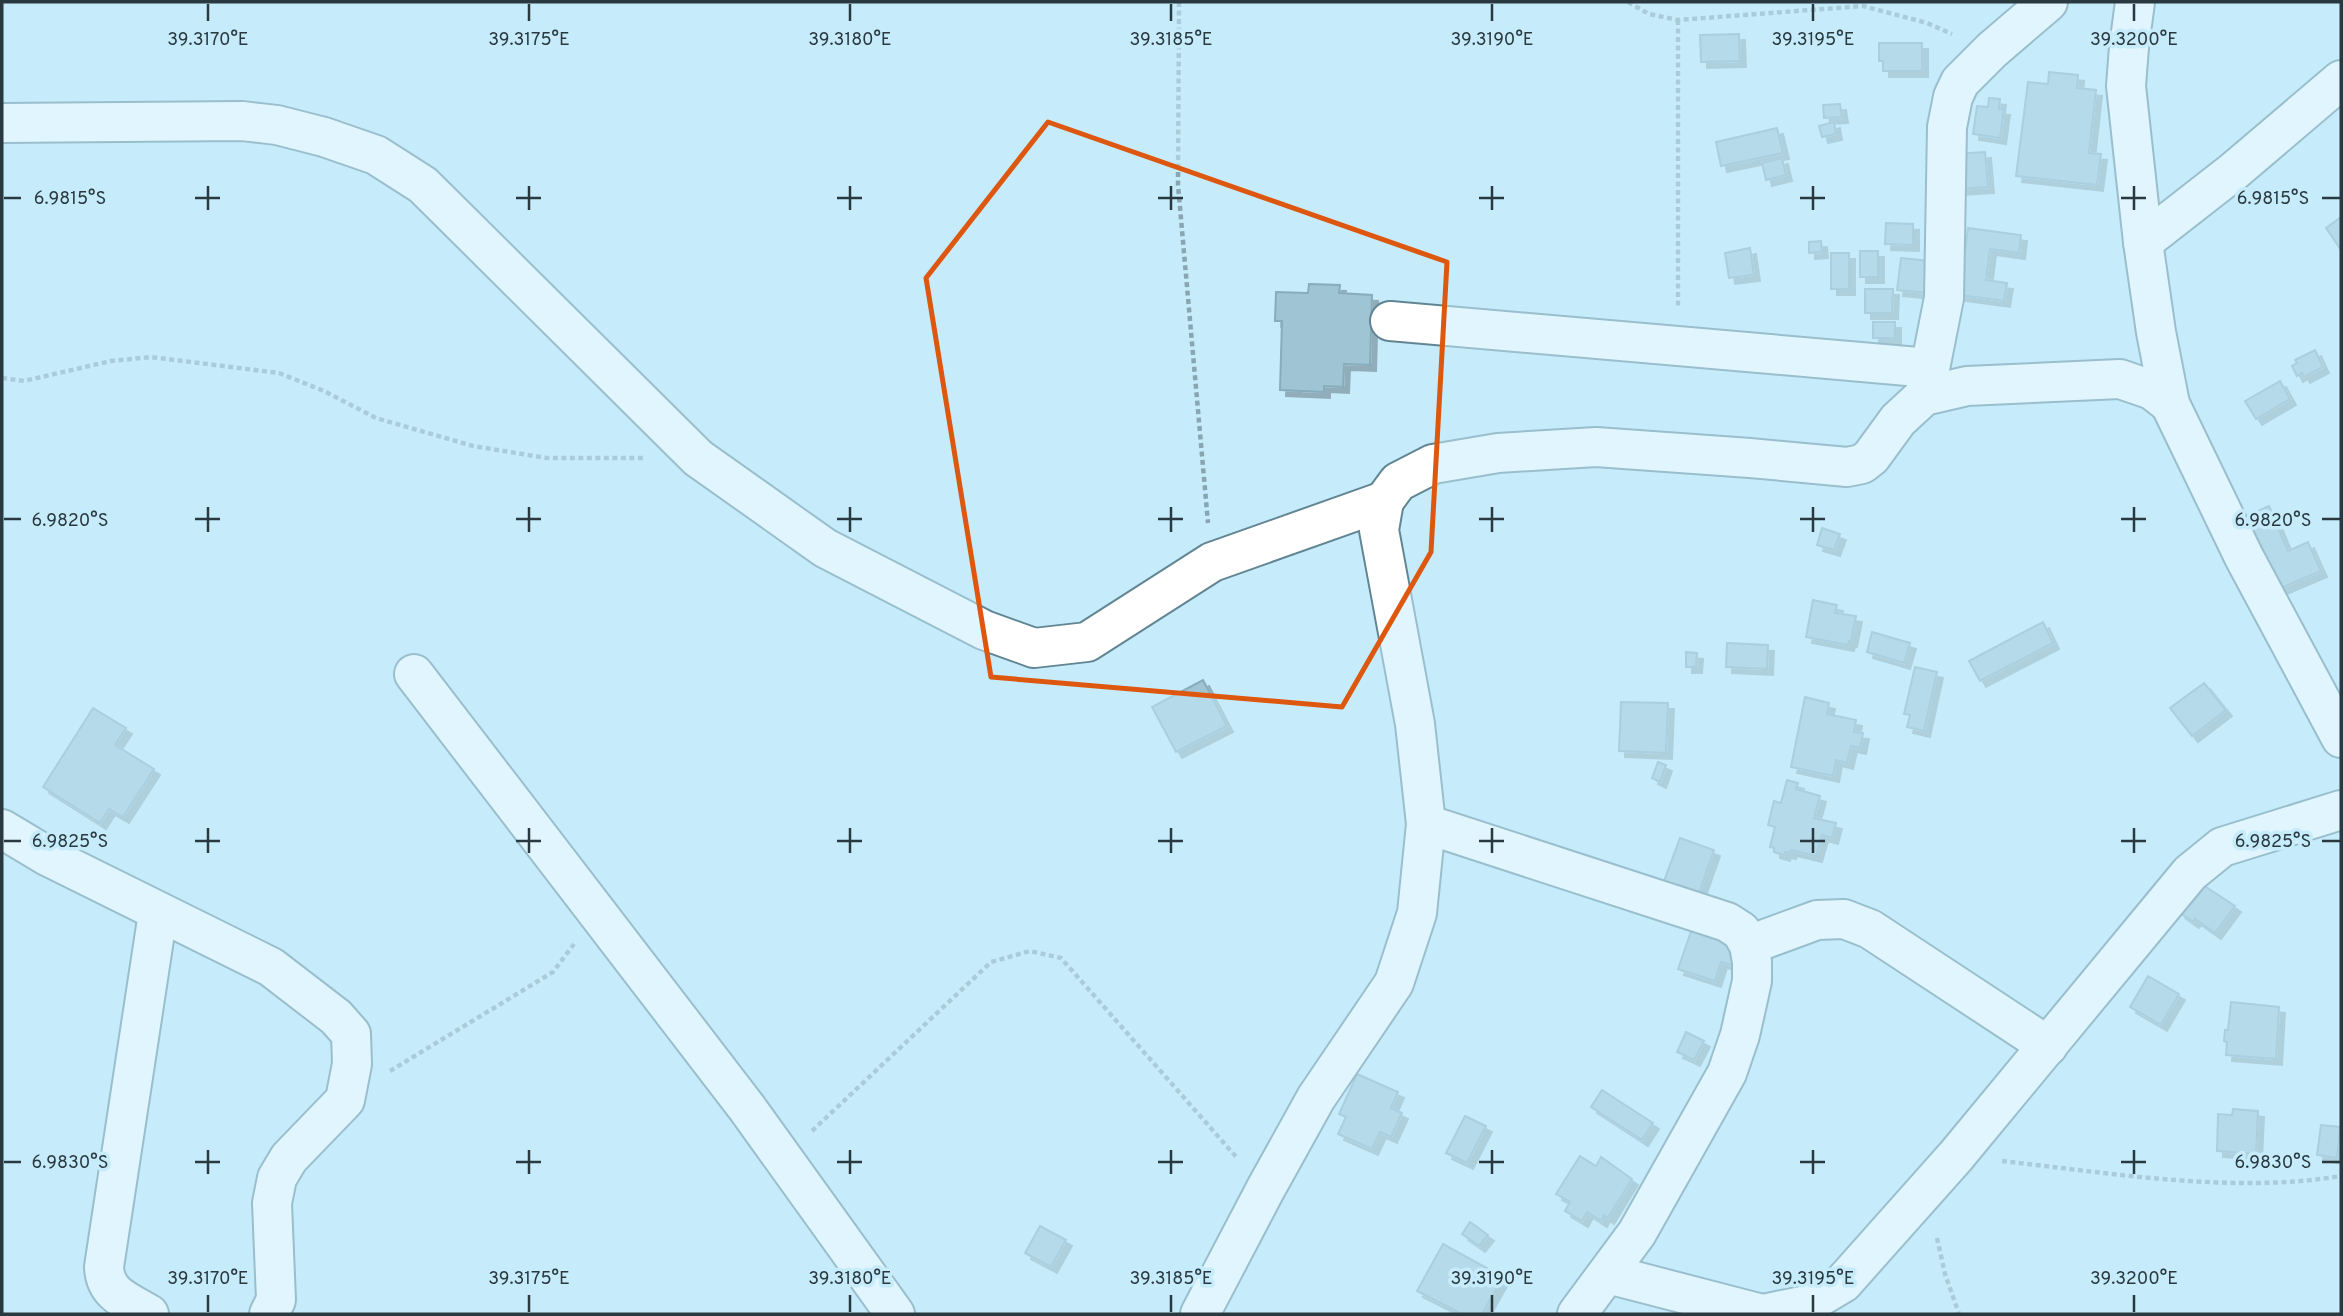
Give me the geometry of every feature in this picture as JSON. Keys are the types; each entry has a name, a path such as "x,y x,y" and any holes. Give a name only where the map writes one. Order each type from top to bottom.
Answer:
{"street":[{"path":"1199,1314 1316,1098 1394,983 1417,913 1426,824 1415,724 1380,540 1384,501 1398,482 1433,464 1498,453 1596,447 1847,467 1862,464 1871,457 1927,382 1944,298 1947,127 1953,97 1960,82 1992,50 2048,2"},
{"path":"2135,2 2126,86 2155,332 2170,404 2244,557 2341,738"},
{"path":"2143,243 2337,93"},
{"path":"2,123 242,121 278,125 376,155 423,185 698,458 825,548 984,630 1034,648 1087,642 1212,562 1384,501"},
{"path":"1390,321 1678,347 1967,386 2120,379 2152,390 2170,404"},
{"path":"414,674 783,1158 895,1314"},
{"path":"1608,1274 1763,1314 1806,1305 1843,1283 1956,1156 2190,873 2222,847 2341,810"},
{"path":"1426,824 1727,922 1741,931 1749,946 1752,981 1740,1035 1727,1073 1637,1233 1577,1314"},
{"path":"2,829 47,856 158,913 271,967 336,1017 351,1034 352,1064 345,1100 289,1158 277,1178 272,1203 276,1300 269,1314"},
{"path":"149,1314 112,1291 104,1281 103,1267 158,913"},
{"path":"1749,946 1816,920 1844,919 1870,929 2048,1046"}],"path":[{"path":"1179,2 1178,185 1212,562"},
{"path":"1628,2 1649,14 1678,20 1863,6 1927,23 1992,50"},
{"path":"1678,20 1678,347"},
{"path":"2,378 24,381 111,361 151,357 279,373 324,391 376,418 473,446 547,458 698,458"},
{"path":"345,1100 553,972 598,913"},
{"path":"783,1158 991,962 1030,951 1061,958 1265,1190"},
{"path":"1956,1156 2192,1181 2308,1181 2341,1175"},
{"path":"1926,1189 1945,1274 1959,1314"}],"highlighted area":[{"path":"1048,122 1447,262 1431,552 1342,707 991,677 926,278"}],"building":[{"path":"1739,34 1740,61 1701,62 1700,35"},
{"path":"1879,43 1922,43 1922,71 1883,71 1883,61 1879,61"},
{"path":"2049,72 2078,75 2077,88 2096,90 2089,153 2101,154 2097,185 2016,176 2028,82 2048,84"},
{"path":"1989,98 2000,99 1999,109 2004,109 2000,138 1973,134 1977,106 1988,107"},
{"path":"1840,104 1842,117 1824,118 1823,105"},
{"path":"1834,122 1836,134 1822,137 1819,126"},
{"path":"1777,128 1783,153 1721,166 1716,142"},
{"path":"1985,152 1988,187 1955,189 1953,154"},
{"path":"1782,158 1786,175 1766,180 1762,163"},
{"path":"2341,217 2341,250 2326,228"},
{"path":"1886,223 1913,224 1913,245 1885,244"},
{"path":"1968,228 2021,235 2019,253 1990,249 1986,280 2007,283 2004,301 1959,295"},
{"path":"1821,241 1822,252 1809,253 1809,242"},
{"path":"1750,248 1754,275 1729,278 1725,253"},
{"path":"1860,251 1878,251 1878,277 1860,277"},
{"path":"1831,253 1849,253 1849,289 1831,289"},
{"path":"1901,258 1940,262 1937,294 1897,290"},
{"path":"1309,284 1340,285 1339,293 1372,295 1370,365 1344,364 1343,387 1324,386 1324,392 1280,390 1282,321 1275,321 1276,292 1308,293"},
{"path":"1865,289 1893,289 1892,313 1865,313"},
{"path":"1873,322 1895,322 1895,338 1873,338"},
{"path":"2315,350 2323,367 2304,377 2302,373 2297,376 2292,366 2297,363 2295,360"},
{"path":"2280,381 2290,399 2256,419 2245,401"},
{"path":"2269,506 2288,551 2308,542 2321,571 2274,591 2242,518"},
{"path":"1822,528 1840,534 1834,550 1817,545"},
{"path":"1813,600 1837,605 1835,613 1856,616 1848,645 1806,637"},
{"path":"2043,622 2053,643 1980,681 1969,661"},
{"path":"1872,632 1910,643 1904,663 1867,652"},
{"path":"1727,643 1768,645 1767,669 1726,667"},
{"path":"1686,652 1697,653 1696,667 1686,667"},
{"path":"1915,667 1937,672 1924,731 1907,727 1910,715 1904,714"},
{"path":"1203,680 1227,726 1176,752 1152,707"},
{"path":"2204,683 2226,710 2192,736 2170,708"},
{"path":"1805,697 1829,703 1827,714 1856,720 1854,732 1863,733 1860,748 1851,746 1847,763 1836,760 1833,776 1791,767"},
{"path":"1621,702 1668,703 1666,753 1619,751"},
{"path":"93,708 126,728 115,745 154,769 123,817 109,809 100,823 43,787"},
{"path":"1658,762 1666,765 1660,782 1652,778"},
{"path":"1787,780 1798,783 1796,789 1820,796 1814,818 1836,823 1832,838 1822,835 1816,856 1791,850 1784,855 1774,852 1774,848 1770,847 1775,827 1768,825 1774,801 1781,803"},
{"path":"1680,838 1714,850 1699,893 1664,881"},
{"path":"2200,883 2235,906 2215,933 2179,912"},
{"path":"1695,920 1741,935 1732,965 1721,962 1715,981 1678,969"},
{"path":"2148,976 2179,994 2161,1025 2130,1007"},
{"path":"2231,1002 2279,1007 2276,1059 2226,1055 2225,1030 2228,1030"},
{"path":"1686,1032 1704,1041 1694,1060 1677,1052"},
{"path":"1357,1074 1398,1092 1391,1108 1402,1113 1391,1137 1380,1132 1372,1149 1338,1134 1346,1117 1339,1114"},
{"path":"1602,1090 1653,1123 1642,1140 1591,1107"},
{"path":"2233,1109 2258,1111 2256,1154 2217,1151 2218,1114 2232,1115"},
{"path":"1465,1116 1486,1126 1467,1163 1446,1153"},
{"path":"2321,1125 2340,1127 2337,1158 2317,1155"},
{"path":"1580,1156 1596,1166 1601,1157 1632,1179 1608,1218 1604,1215 1601,1221 1587,1212 1582,1221 1565,1211 1570,1202 1556,1194"},
{"path":"1470,1222 1488,1235 1479,1246 1462,1234"},
{"path":"1040,1226 1066,1240 1051,1267 1025,1253"},
{"path":"1443,1244 1503,1277 1482,1314 1462,1314 1417,1291"}]}
